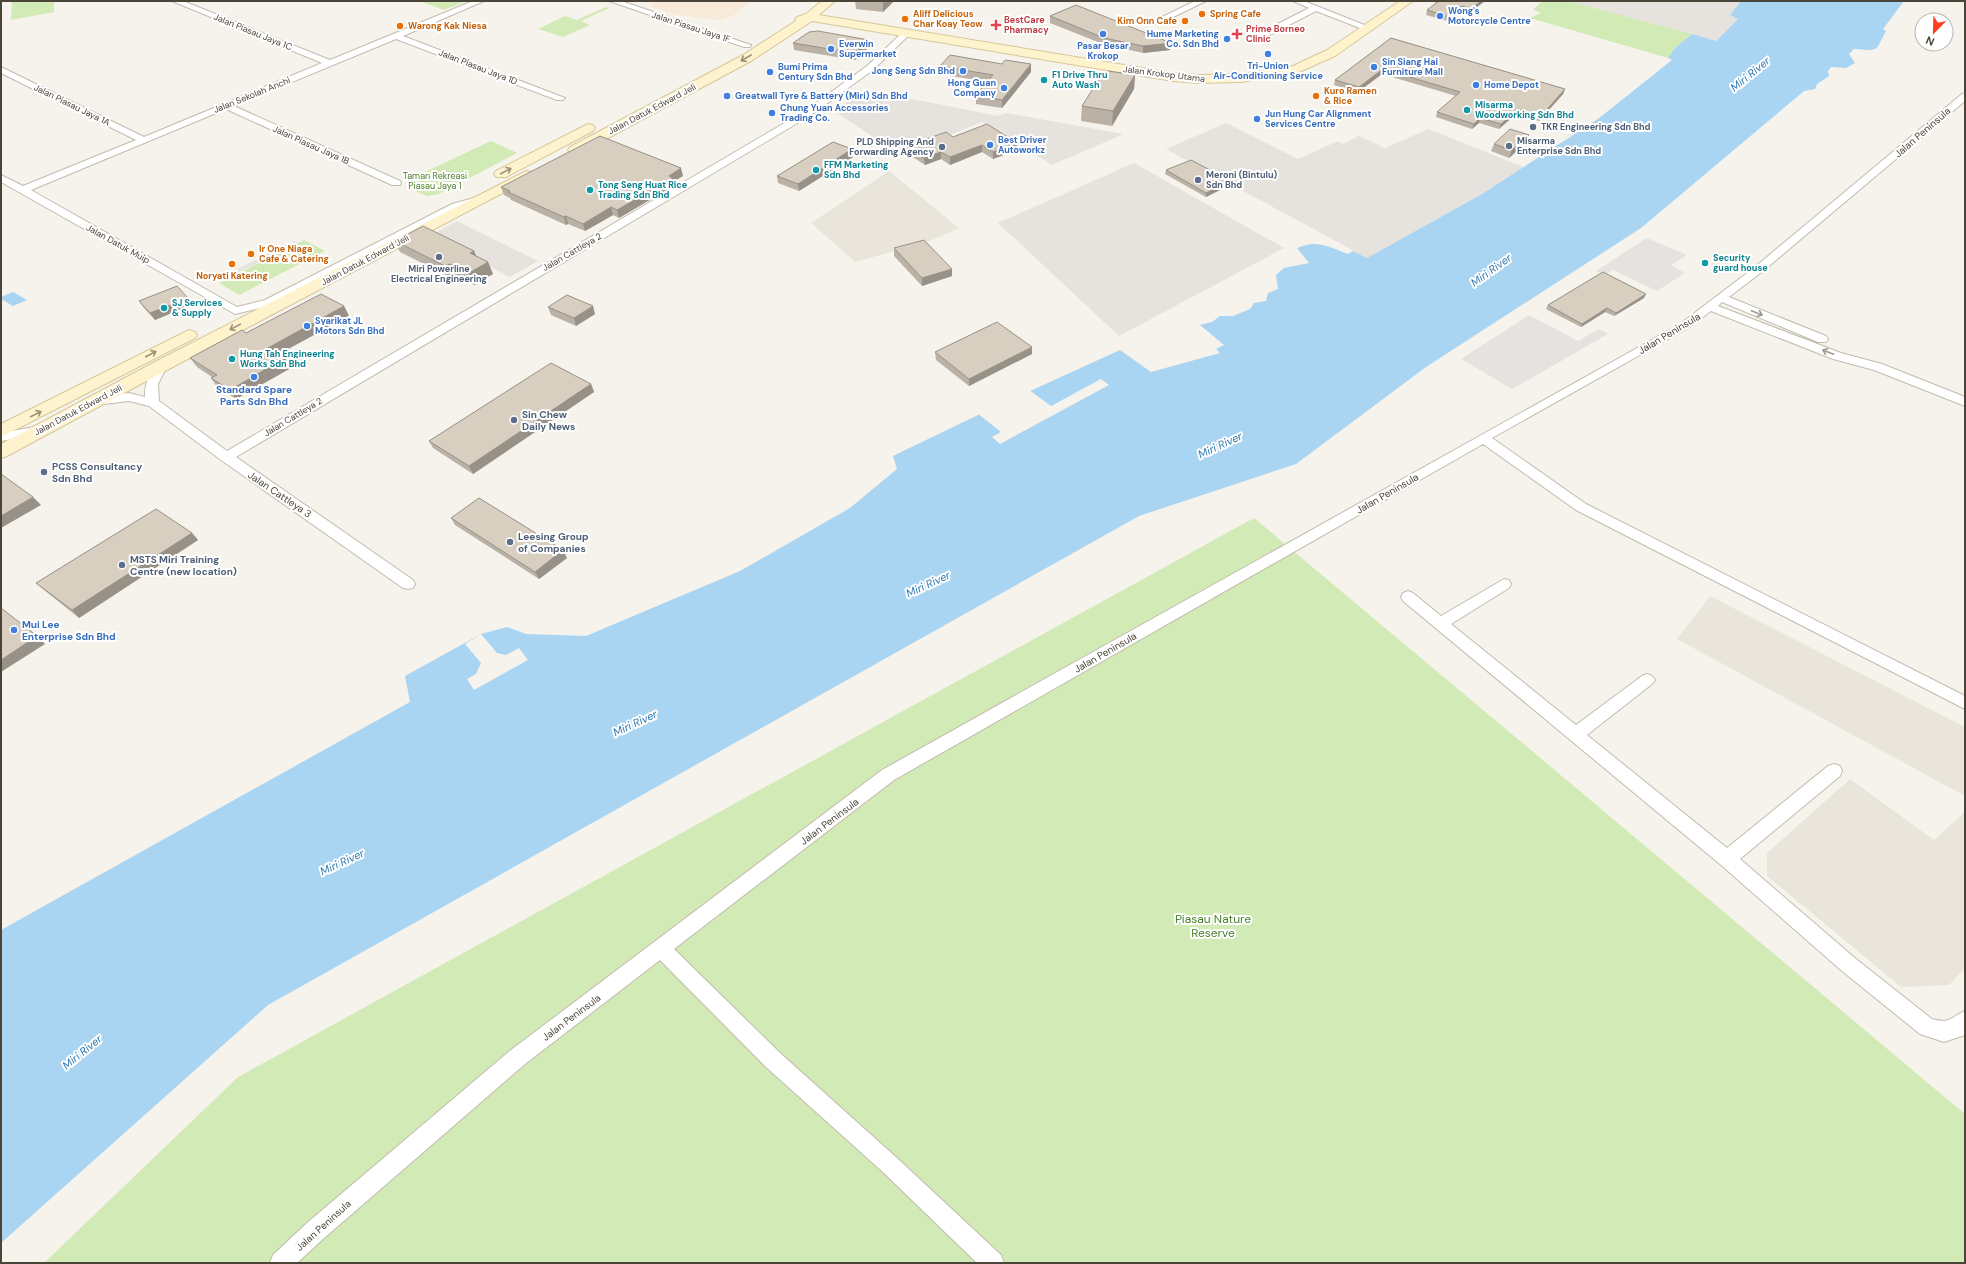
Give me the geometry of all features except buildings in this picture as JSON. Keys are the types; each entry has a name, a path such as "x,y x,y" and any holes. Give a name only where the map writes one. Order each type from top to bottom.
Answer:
{"street":[{"name":"Jalan Piasau Jaya 1C","path":"176,1 330,64"},
{"name":"Jalan Sekolah Anchi","path":"23,190 480,1"},
{"name":"Jalan Piasau Jaya 1F","path":"613,1 747,45"},
{"name":"Jalan Datuk Edward Jeli","path":"1,432 747,45 784,24 810,17 828,1"},
{"path":"833,1 833,12 857,26"},
{"path":"1156,22 1202,1"},
{"path":"1297,1 1368,28"},
{"name":"Jalan Krokop Utama","path":"810,17 857,26 1173,77 1198,79 1241,78 1277,74 1308,66 1331,53 1407,1"},
{"name":"Jalan Datuk Edward Jeli","path":"1,452 94,401 692,88 784,24 800,7 810,17"},
{"path":"1261,36 1315,8"},
{"path":"784,24 813,31 857,26"},
{"name":"Jalan Cattleya 2","path":"226,456 808,113 870,68 906,34"},
{"name":"Jalan Piasau Jaya 1D","path":"396,36 560,98"},
{"name":"Jalan Piasau Jaya 1A","path":"1,70 143,140"},
{"name":"Jalan Peninsula","path":"281,1263 315,1231 518,1057 888,775 1482,438 1684,326 1759,269 1965,96"},
{"name":"Jalan Piasau Jaya 1B","path":"226,106 396,183"},
{"name":"Jalan Datuk Muip","path":"1,178 184,280 235,311"},
{"path":"235,311 269,303 456,206 483,198"},
{"path":"1716,302 1837,356 1878,367 1965,402"},
{"path":"153,403 150,392 151,383 161,366"},
{"name":"Jalan Cattleya 3","path":"94,401 129,397 153,403 408,584"},
{"path":"1,437 42,429"},
{"path":"1482,438 1581,507 1965,703"},
{"path":"1441,623 1504,584"},
{"path":"1408,597 1727,859 1849,964 1927,1027 1944,1032 1958,1028 1965,1021"},
{"path":"1576,734 1647,680"},
{"path":"1727,859 1834,771"},
{"path":"661,948 773,1060 891,1166 993,1263"}],"shaded area":[{"path":"656,1 750,1 734,15 720,20 675,15 649,6"},
{"path":"1568,1 1741,1 1730,15 1738,19 1716,41"},
{"path":"867,90 998,116 1006,113 1124,134 1052,165 982,122 900,155 833,110"},
{"path":"1226,123 1298,159 1338,141 1343,144 1359,136 1385,148 1428,129 1524,167 1482,194 1367,258 1166,149"},
{"path":"1134,163 1284,248 1119,336 998,223"},
{"path":"889,171 959,228 930,241 855,262 811,223"},
{"path":"457,221 538,261 510,277 429,236"},
{"path":"1647,238 1687,255 1671,265 1685,273 1657,291 1613,270 1605,275 1596,271"},
{"path":"294,241 298,243 221,281 217,279"},
{"path":"1529,315 1578,341 1599,329 1608,334 1512,389 1461,359"},
{"path":"1710,596 1965,727 1965,796 1677,639"},
{"path":"1850,779 1934,840 1965,812 1965,968 1949,985 1901,987 1767,876 1767,853"}],"green space":[{"path":"12,1 54,1 54,12 11,20"},
{"path":"419,1 467,1 444,10"},
{"path":"1542,1 1568,1 1692,34 1675,48 1668,58 1530,18 1541,13 1533,10"},
{"path":"606,7 609,8 581,21 590,25 563,37 538,29 565,16 577,20"},
{"name":"Taman Rekreasi Piasau Jaya 1","path":"491,141 517,153 439,194 427,196 415,191 412,178"},
{"path":"304,240 325,251 239,295 219,283"},
{"name":"Piasau Nature Reserve","path":"1254,518 1965,1114 1965,1263 44,1263 238,1077"}],"water":[{"name":"Miri River","path":"1741,1 1904,1 1883,29 1886,31 1877,48 1871,50 1854,49 1849,54 1855,63 1846,68 1831,67 1828,71 1829,76 1817,84 1815,89 1804,91 1641,228 1426,367 1296,464 1139,516 268,1005 1,1243 1,930 410,702 405,676 481,634 507,627 526,634 586,636 740,571 850,508 897,469 893,456 1120,350 1151,372 1220,353 1216,349 1224,345 1200,325 1212,322 1220,316 1233,316 1250,309 1254,303 1266,301 1268,293 1278,289 1276,275 1284,268 1309,263 1297,248 1304,245 1317,244 1348,254 1353,251 1367,258 1482,194 1598,119 1672,60 1668,58 1675,48 1692,34 1716,41 1738,19 1730,15"},
{"path":"13,292 27,300 13,306 1,299 1,297"}],"pier":[{"path":"1101,379 1109,385 1000,444 992,437 1001,432 977,413 1029,390 1051,406"},
{"path":"481,634 497,653 506,655 519,648 528,660 474,690 467,679 476,674 481,663 465,644"}],"place":[{"name":"Spring Cafe","path":"1202,14"},
{"name":"Wong's Motorcycle Centre","path":"1440,16"},
{"name":"Aliff Delicious Char Koay Teow","path":"905,19"},
{"name":"Kim Onn Cafe","path":"1185,21"},
{"name":"BestCare Pharmacy","path":"996,25"},
{"name":"Warong Kak Niesa","path":"400,26"},
{"name":"Pasar Besar Krokop","path":"1103,34"},
{"name":"Prime Borneo Clinic","path":"1237,34"},
{"name":"Hume Marketing Co. Sdn Bhd","path":"1227,39"},
{"name":"Everwin Supermarket","path":"831,49"},
{"name":"Tri-Union Air-Conditioning Service","path":"1268,54"},
{"name":"Sin Siang Hai Furniture Mall","path":"1374,67"},
{"name":"Jong Seng Sdn Bhd","path":"963,71"},
{"name":"Bumi Prima Century Sdn Bhd","path":"770,72"},
{"name":"F1 Drive Thru Auto Wash","path":"1044,80"},
{"name":"Home Depot","path":"1476,85"},
{"name":"Hong Guan Company","path":"1004,88"},
{"name":"Greatwall Tyre & Battery (Miri) Sdn Bhd","path":"727,96"},
{"name":"Kuro Ramen & Rice","path":"1316,96"},
{"name":"Misarma Woodworking Sdn Bhd","path":"1467,110"},
{"name":"Chung Yuan Accessories Trading Co.","path":"772,113"},
{"name":"Jun Hung Car Alignment Services Centre","path":"1257,119"},
{"name":"TKR Engineering Sdn Bhd","path":"1533,127"},
{"name":"Best Driver Autoworkz","path":"990,145"},
{"name":"Misarma Enterprise Sdn Bhd","path":"1509,146"},
{"name":"PLD Shipping And Forwarding Agency","path":"942,147"},
{"name":"FFM Marketing Sdn Bhd","path":"816,170"},
{"name":"Meroni (Bintulu) Sdn Bhd","path":"1198,180"},
{"name":"Tong Seng Huat Rice Trading Sdn Bhd","path":"590,190"},
{"name":"Ir One Niaga Cafe & Catering","path":"251,254"},
{"name":"Miri Powerline Electrical Engineering","path":"439,257"},
{"name":"Security guard house","path":"1705,263"},
{"name":"Noryati Katering","path":"232,264"},
{"name":"SJ Services & Supply","path":"164,308"},
{"name":"Syarikat JL Motors Sdn Bhd","path":"307,326"},
{"name":"Hung Tah Engineering Works Sdn Bhd","path":"232,359"},
{"name":"Standard Spare Parts Sdn Bhd","path":"254,377"},
{"name":"Sin Chew Daily News","path":"514,420"},
{"name":"PCSS Consultancy Sdn Bhd","path":"44,472"},
{"name":"Leesing Group of Companies","path":"510,542"},
{"name":"MSTS Miri Training Centre (new location)","path":"122,565"},
{"name":"Mui Lee Enterprise Sdn Bhd","path":"14,630"}]}
